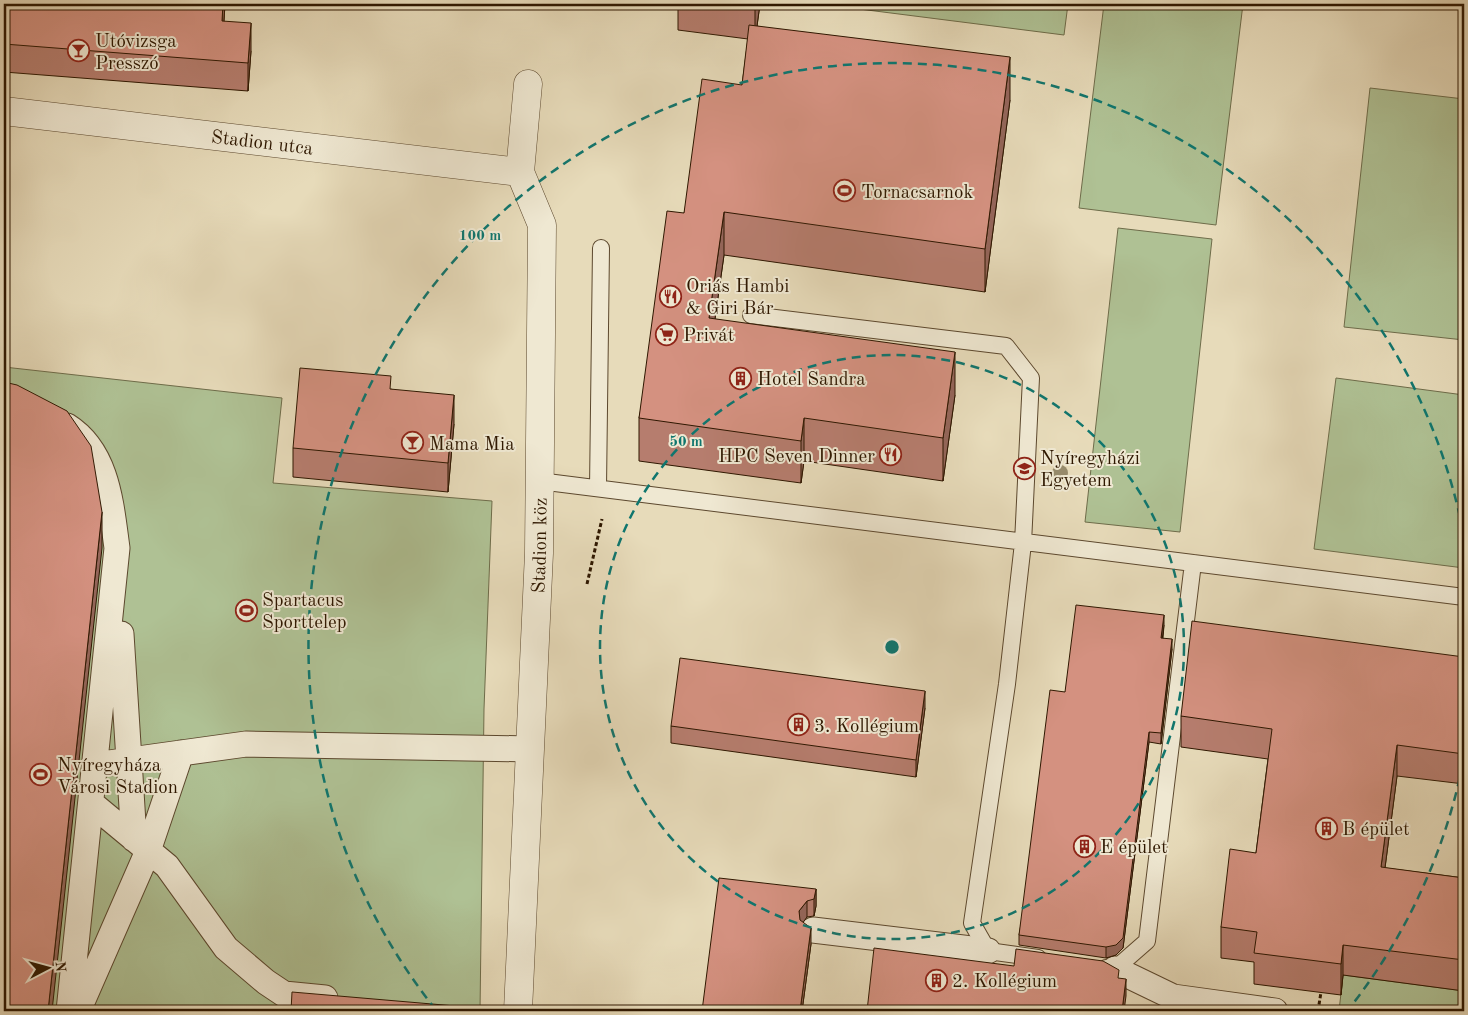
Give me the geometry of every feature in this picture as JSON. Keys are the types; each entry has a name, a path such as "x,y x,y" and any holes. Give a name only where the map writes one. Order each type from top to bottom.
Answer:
{"street":[{"name":"Stadion köz","path":"518,1011 539,553 542,225 520,172 528,84"},
{"name":"Stadion utca","path":"4,111 520,172"},
{"path":"49,415 70,428 98,457 110,499 118,548 69,1011"},
{"path":"116,565 141,845"},
{"path":"95,765 246,744 530,749"},
{"path":"78,1011 141,845 181,752"},
{"path":"91,803 167,866 226,948 266,982 284,994 343,1000"},
{"path":"813,930 988,951"},
{"path":"1115,969 1172,1004 1275,1011"}],"lane":[{"path":"601,248 603,489"},
{"path":"751,315 1006,346 1031,378 1023,543 1007,684 972,923 988,951 1056,960"},
{"path":"539,481 1464,597"},
{"path":"1086,965 1115,969 1147,942 1193,563"}],"path":[{"path":"587,584 603,489"},
{"path":"1318,1011 1322,992"}],"green space":[{"path":"820,4 1068,4 1064,35"},
{"path":"1104,4 1243,4 1216,225 1079,208"},
{"path":"1370,88 1464,99 1464,340 1344,327"},
{"path":"1118,228 1212,239 1180,532 1085,522"},
{"name":"Spartacus Sporttelep","path":"4,367 282,398 273,483 492,501 484,709 480,1011 4,1011"},
{"path":"1336,378 1464,395 1464,568 1314,549"},
{"path":"1343,975 1464,991 1464,1011 1339,1011"}],"building":[{"path":"4,4 223,4 222,21 251,23 248,63 4,44"},
{"path":"749,25 1010,57 985,249 724,212 709,318 955,352 943,438 804,418 801,441 639,418 667,211 684,213 702,79 742,85"},
{"path":"300,368 391,376 390,389 454,395 448,463 293,448"},
{"name":"Nyíregyháza Városi Stadion","path":"4,382 17,385 67,411 91,446 102,512 48,1011 4,1011"},
{"name":"E épület","path":"1076,605 1164,615 1161,638 1172,639 1161,733 1149,732 1123,938 1116,945 1106,947 1019,935 1050,690 1065,692"},
{"path":"1192,621 1464,657 1464,754 1397,745 1381,867 1464,878 1464,960 1343,945 1341,964 1254,953 1257,932 1221,927 1230,849 1256,853 1272,729 1181,716"},
{"name":"3. Kollégium","path":"680,658 925,691 916,760 671,726"},
{"path":"719,878 816,889 814,899 807,901 799,911 800,920 811,928 800,1011 702,1011"},
{"path":"874,948 1014,966 1016,949 1103,961 1119,970 1118,978 1126,979 1122,1011 867,1011"},
{"path":"292,992 467,1007 467,1011 291,1011"}],"place":[{"name":"Utóvizsga Presszó","path":"79,51"},
{"name":"Tornacsarnok","path":"845,191"},
{"name":"Oriás Hambi & Giri Bár","path":"670,296"},
{"name":"Privát","path":"667,334"},
{"name":"Hotel Sandra","path":"741,378"},
{"name":"Mama Mia","path":"413,443"},
{"name":"HPC Seven Dinner","path":"891,455"},
{"name":"Nyíregyházi Egyetem","path":"1024,468"},
{"name":"Spartacus Sporttelep","path":"246,610"},
{"name":"3. Kollégium","path":"798,725"},
{"name":"Nyíregyháza Városi Stadion","path":"41,775"},
{"name":"B épület","path":"1326,828"},
{"name":"E épület","path":"1084,846"},
{"name":"2. Kollégium","path":"936,980"}]}
